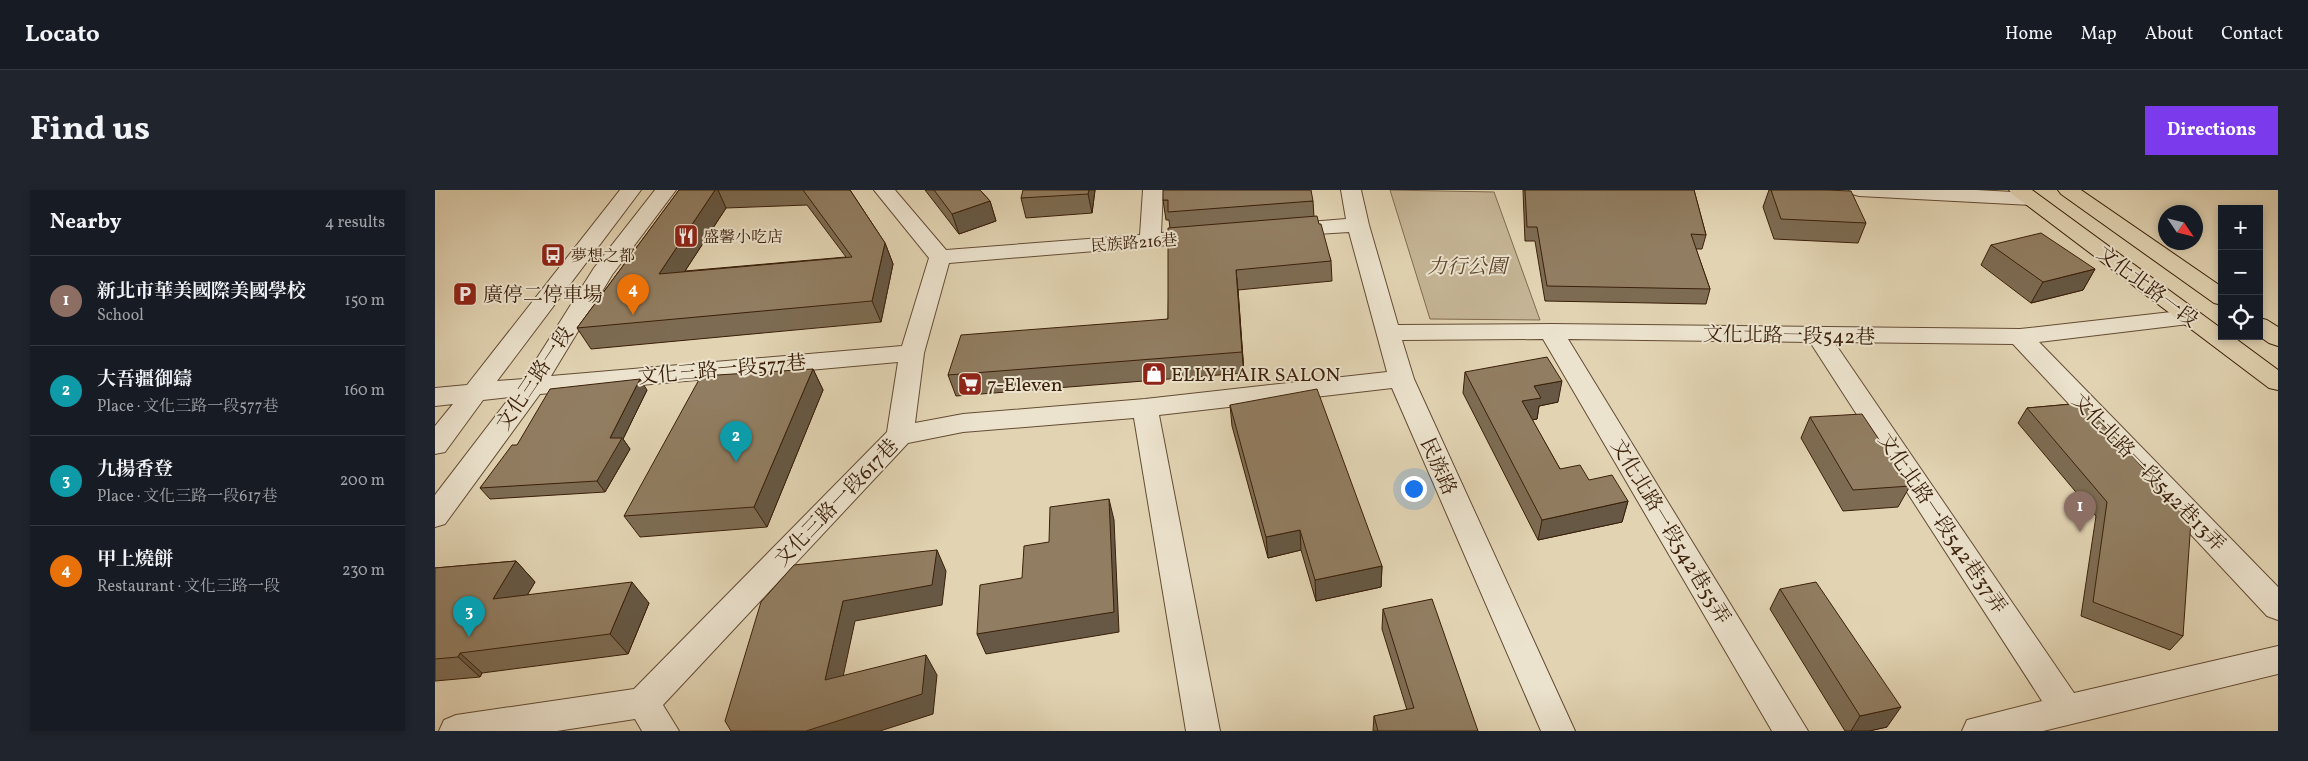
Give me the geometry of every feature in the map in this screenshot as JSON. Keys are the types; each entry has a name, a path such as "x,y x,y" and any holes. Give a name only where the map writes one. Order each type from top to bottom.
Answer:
{"main road":[{"name":"文化北路一段","path":"2069,190 2218,295"},
{"name":"文化北路一段","path":"2025,194 2278,382"},
{"path":"2263,328 2278,338"}],"street":[{"name":"文化三路一段","path":"435,445 631,190"},
{"name":"文化三路一段","path":"435,516 532,386 602,272 666,190"},
{"path":"885,190 940,257 912,353 900,435"},
{"path":"1150,240 1153,190"},
{"name":"民族路","path":"1351,190 1358,225 1401,379 1558,731"},
{"path":"1859,190 2025,194"},
{"path":"1269,231 1358,225"},
{"name":"民族路216巷","path":"940,257 1229,234"},
{"name":"文化北路一段542巷","path":"1389,333 1551,331 1818,336 2020,337 2189,317"},
{"name":"文化北路一段542巷55弄","path":"1551,331 1791,731"},
{"name":"文化北路一段542巷37弄","path":"1818,336 2067,710"},
{"name":"文化北路一段542巷13弄","path":"2020,337 2278,607"},
{"name":"文化三路一段577巷","path":"435,397 532,386 912,353"},
{"name":"文化三路一段617巷","path":"643,703 900,435 963,423 1145,408 1401,379"},
{"path":"1145,408 1203,731"},
{"path":"1979,731 2278,660"},
{"path":"456,731 643,703 662,731"}],"green space":[{"name":"力行公園","path":"1390,190 1494,192 1540,320 1430,319"}],"building":[{"path":"679,190 715,190 659,274 852,257 803,190 850,190 885,243 872,301 577,328"},
{"path":"934,190 980,190 990,201 952,214"},
{"path":"1023,190 1089,190 1088,194 1021,198"},
{"path":"1163,190 1311,190 1313,201 1168,212 1168,200 1163,200"},
{"path":"1525,190 1694,190 1706,235 1691,234 1710,289 1547,286 1537,227 1527,227"},
{"path":"1771,190 1851,191 1866,223 1781,219"},
{"path":"1317,216 1331,261 1236,270 1242,352 948,375 961,335 1168,319 1168,228"},
{"path":"2041,233 2095,269 2043,282 1991,245"},
{"path":"1547,357 1562,381 1534,386 1541,398 1522,401 1560,469 1580,465 1589,480 1612,475 1628,501 1542,520 1465,372"},
{"path":"813,369 754,507 624,516 701,376"},
{"path":"640,379 610,438 622,438 597,481 480,488 512,445 517,445 550,389"},
{"path":"1317,389 1382,566 1315,580 1300,530 1266,537 1230,405"},
{"path":"2083,403 2191,520 2183,636 2093,602 2107,502 2027,408"},
{"path":"1862,414 1910,486 1853,490 1810,417"},
{"path":"1109,499 1114,612 977,634 980,585 1022,578 1024,546 1049,542 1050,507"},
{"path":"937,550 932,585 843,601 825,680 926,655 922,694 806,731 731,731 725,721 761,602 794,565"},
{"path":"516,561 493,599 632,582 610,634 460,653 458,657 435,659 435,568"},
{"path":"1816,582 1901,707 1860,716 1780,589"},
{"path":"1432,599 1478,731 1378,731 1374,716 1414,708 1383,609"}],"place":[{"name":"盛馨小吃店","path":"686,236"},
{"name":"夢想之都","path":"553,255"},
{"name":"廣停二停車場","path":"465,294"},
{"name":"甲上燒餅","path":"633,315"},
{"name":"ELLY HAIR SALON","path":"1154,374"},
{"name":"7-Eleven","path":"970,384"},
{"name":"大吾疆御鑄","path":"736,462"},
{"name":"新北市華美國際美國學校","path":"2080,532"},
{"name":"九揚香登","path":"469,637"}]}
